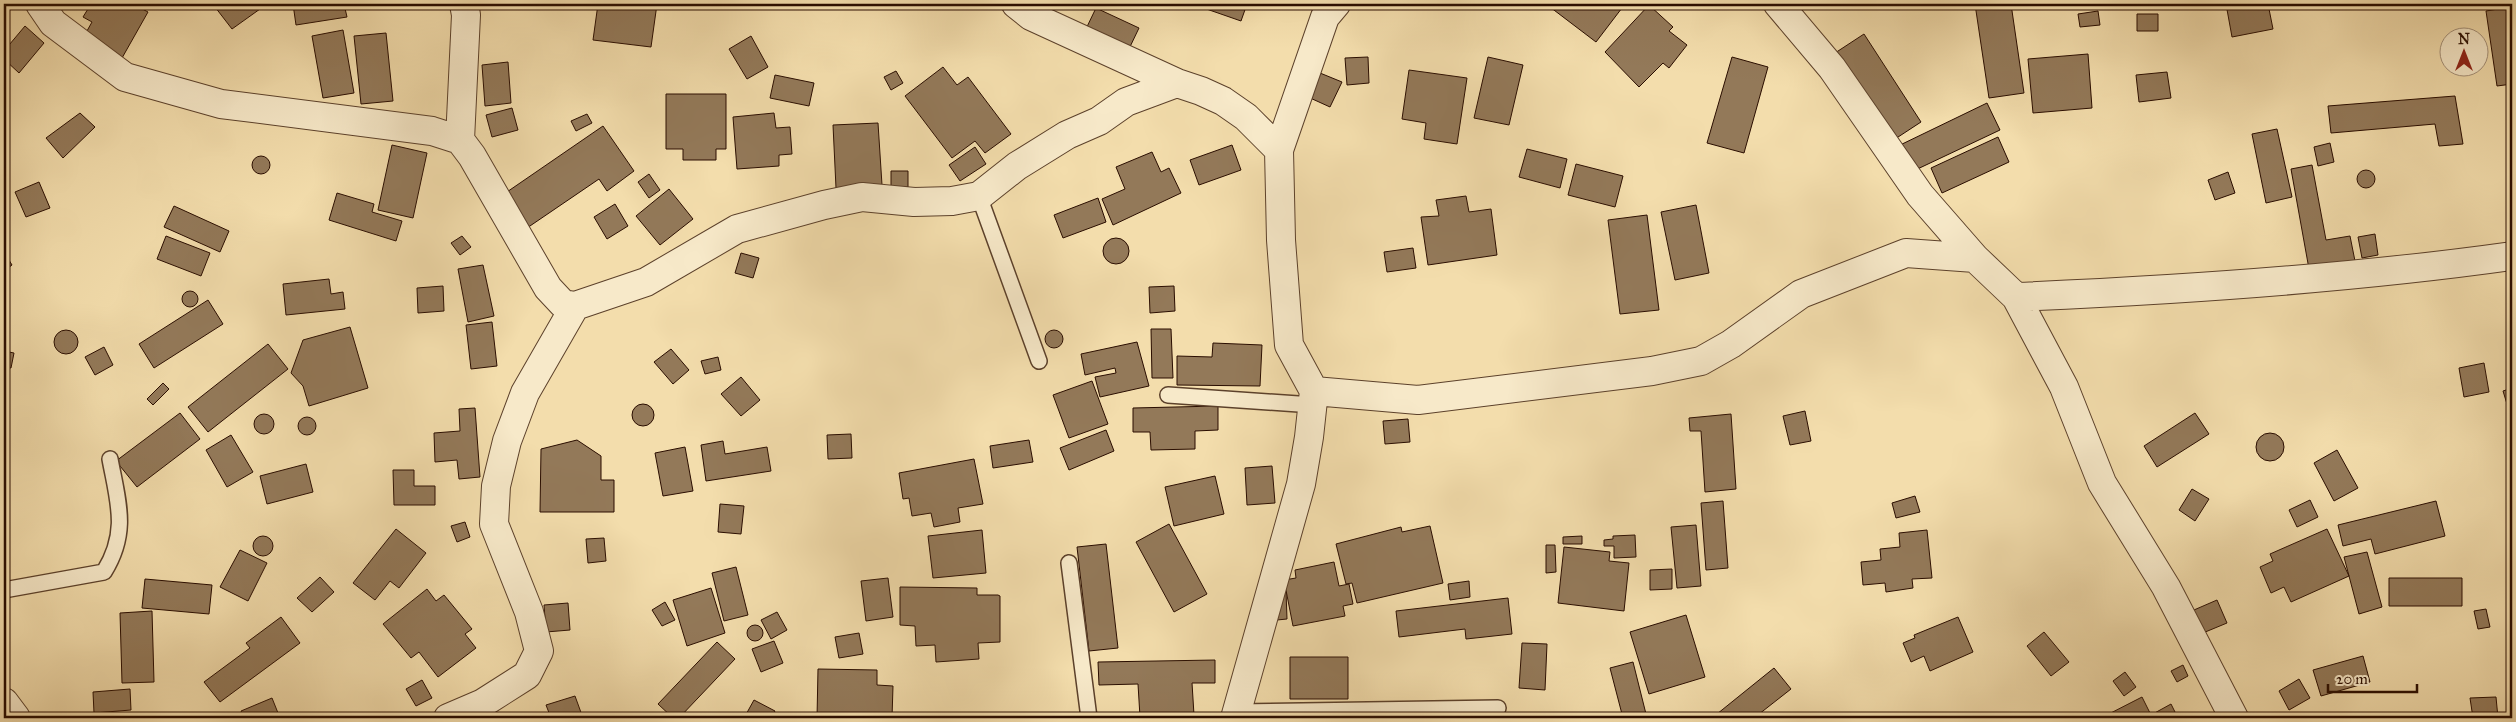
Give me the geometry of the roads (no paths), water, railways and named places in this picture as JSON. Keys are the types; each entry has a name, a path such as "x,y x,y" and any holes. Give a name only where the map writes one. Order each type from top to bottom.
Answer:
{"street":[{"path":"40,4 53,23 125,77 222,104 432,131 460,140 472,156 548,288 563,304 575,306 646,282 737,229 824,205 862,197 914,202 952,201 979,196 1017,166 1067,135 1099,121 1126,102 1177,83"},
{"path":"460,140 466,15 464,4"},
{"path":"1016,4 1031,16 1177,83 1223,101 1246,117 1279,150"},
{"path":"1236,715 1301,484 1313,398 1289,345 1281,240 1279,150 1325,17 1336,4"},
{"path":"1778,4 1832,68 1920,195 1975,258 2016,297 2064,388 2102,484 2166,587 2234,718"},
{"path":"1313,398 1418,400 1652,371 1701,360 1731,344 1801,294 1906,253 1975,258"},
{"path":"2016,297 2153,292 2322,279 2512,256"},
{"path":"448,718 483,703 527,675 538,651 529,612 494,524 496,486 508,441 525,393 575,306"},
{"path":"4,702 16,718"}],"lane":[{"path":"979,196 1039,360"},
{"path":"1168,395 1313,398"},
{"path":"4,590 104,572 116,554 121,521 110,459"},
{"path":"1069,563 1089,718"},
{"path":"1236,715 1498,708"}]}
